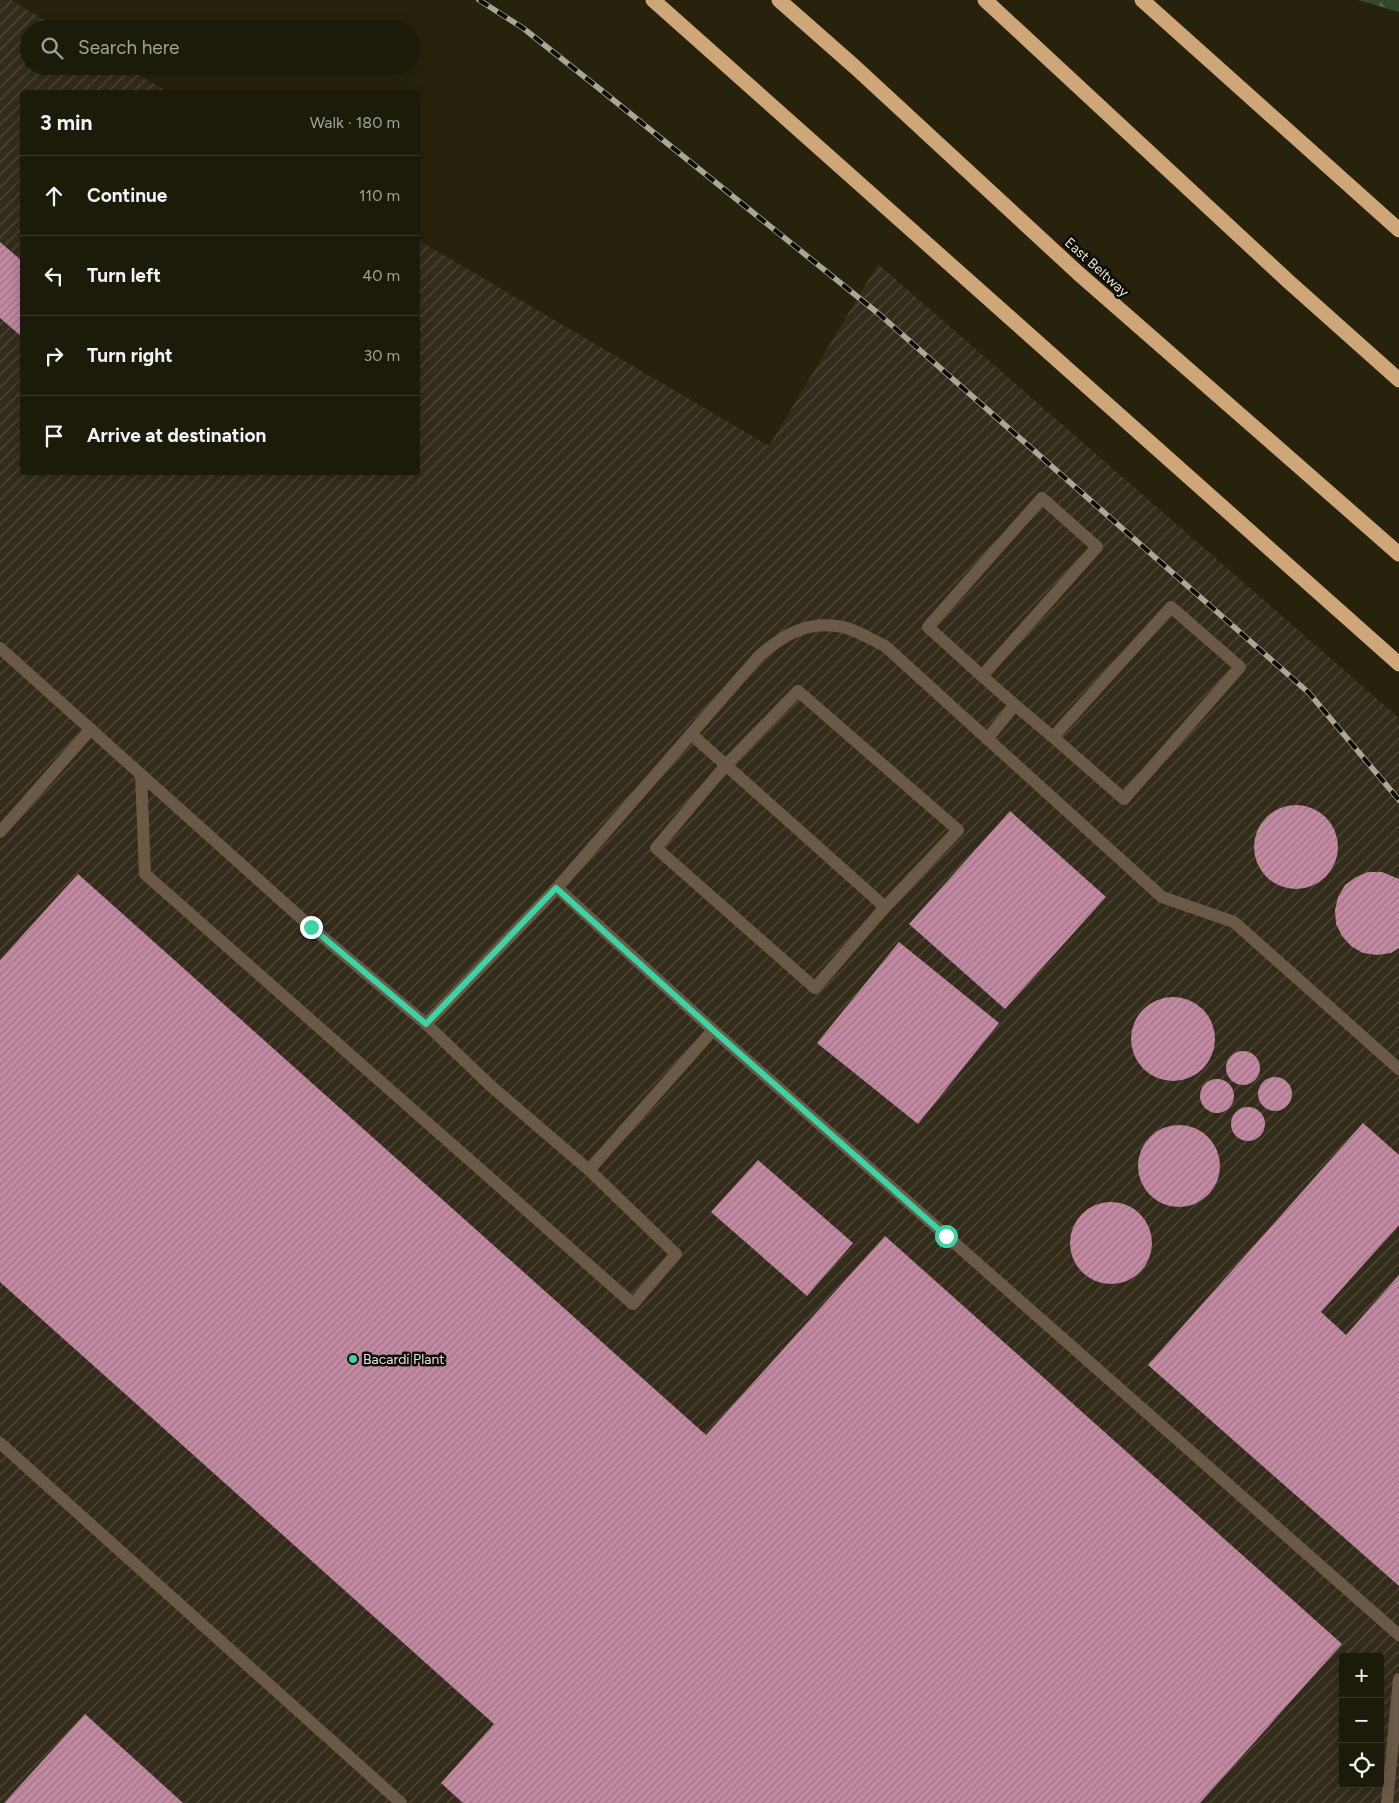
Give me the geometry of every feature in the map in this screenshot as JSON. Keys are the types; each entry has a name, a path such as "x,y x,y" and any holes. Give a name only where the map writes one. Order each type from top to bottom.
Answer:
{"highway":[{"path":"654,0 1399,664"},
{"name":"East Beltway","path":"779,0 856,67 1078,273 1399,554"},
{"path":"985,0 1288,281 1399,380"},
{"path":"1142,0 1399,230"},
{"path":"1288,281 1399,366"}],"lane":[{"path":"982,676 1097,547 1042,498 928,626 982,676 1124,799 1240,667 1171,607 1053,737"},
{"path":"426,1024 556,888 759,656 779,638 812,626 844,627 885,646 1162,897 1234,922 1399,1069"},
{"path":"0,648 142,774 311,927 426,1024 492,1087 589,1170 676,1254 632,1304 145,874 142,774"},
{"path":"798,691 958,830 885,907 815,988 656,848 725,766 798,691"},
{"path":"987,738 1015,704"},
{"path":"0,832 91,729"},
{"path":"691,734 885,907"},
{"path":"556,888 713,1030 1399,1636"},
{"path":"589,1170 713,1030"},
{"path":"0,1443 401,1803"},
{"path":"1387,1803 1399,1679"}],"shaded area":[{"path":"0,0 11,0 45,20 20,20 20,75 139,75 165,90 20,90 20,475 420,475 420,241 769,446 878,264 1399,718 1399,1803 0,1803"}],"green space":[{"path":"1358,0 1399,0 1399,12"}],"building":[{"path":"0,242 20,259 20,335 0,318"},
{"path":"1296,805 1319,812 1331,824 1338,847 1331,870 1319,882 1296,889 1273,882 1261,870 1254,847 1261,824 1273,812"},
{"path":"1010,811 1106,897 1005,1009 909,924"},
{"path":"1368,872 1382,872 1399,879 1399,948 1391,953 1377,955 1363,953 1351,946 1342,936 1336,924 1335,910 1338,897 1345,885 1356,877"},
{"name":"Bacardi Plant","path":"78,874 706,1435 885,1236 1342,1644 1200,1803 463,1803 441,1783 494,1724 0,1282 0,960"},
{"path":"899,942 999,1023 918,1124 817,1043"},
{"path":"1173,997 1196,1004 1208,1016 1215,1039 1208,1062 1196,1074 1173,1081 1150,1074 1138,1062 1131,1039 1138,1016 1150,1004"},
{"path":"1243,1051 1250,1052 1255,1056 1259,1061 1259,1075 1255,1080 1250,1084 1243,1085 1236,1084 1231,1080 1227,1075 1226,1068 1227,1061 1231,1056 1236,1052"},
{"path":"1275,1077 1282,1078 1287,1082 1291,1087 1291,1101 1287,1106 1282,1110 1275,1111 1268,1110 1263,1106 1259,1101 1258,1094 1259,1087 1263,1082 1268,1078"},
{"path":"1217,1079 1224,1080 1229,1084 1233,1089 1233,1103 1229,1108 1224,1112 1217,1113 1210,1112 1205,1108 1201,1103 1200,1096 1201,1089 1205,1084 1210,1080"},
{"path":"1248,1107 1255,1108 1260,1112 1264,1117 1264,1131 1260,1136 1255,1140 1248,1141 1241,1140 1236,1136 1232,1131 1231,1124 1232,1117 1236,1112 1241,1108"},
{"path":"1363,1123 1399,1155 1399,1225 1321,1312 1346,1335 1399,1275 1399,1586 1148,1365"},
{"path":"1171,1125 1187,1125 1202,1132 1213,1143 1220,1158 1217,1182 1208,1195 1187,1207 1171,1207 1156,1200 1145,1189 1138,1174 1138,1158 1145,1143 1156,1132"},
{"path":"758,1160 853,1243 807,1296 711,1212"},
{"path":"1103,1202 1119,1202 1134,1209 1145,1220 1152,1235 1149,1259 1140,1272 1119,1284 1103,1284 1088,1277 1077,1266 1070,1251 1070,1235 1077,1220 1088,1209"},
{"path":"85,1714 183,1803 4,1803"}],"railway":[{"path":"479,0 523,28 879,314 1309,693 1399,800"}],"place":[{"name":"Bacardi Plant","path":"353,1359"}],"route":[{"path":"311,927 426,1024 556,888 946,1236"}]}
